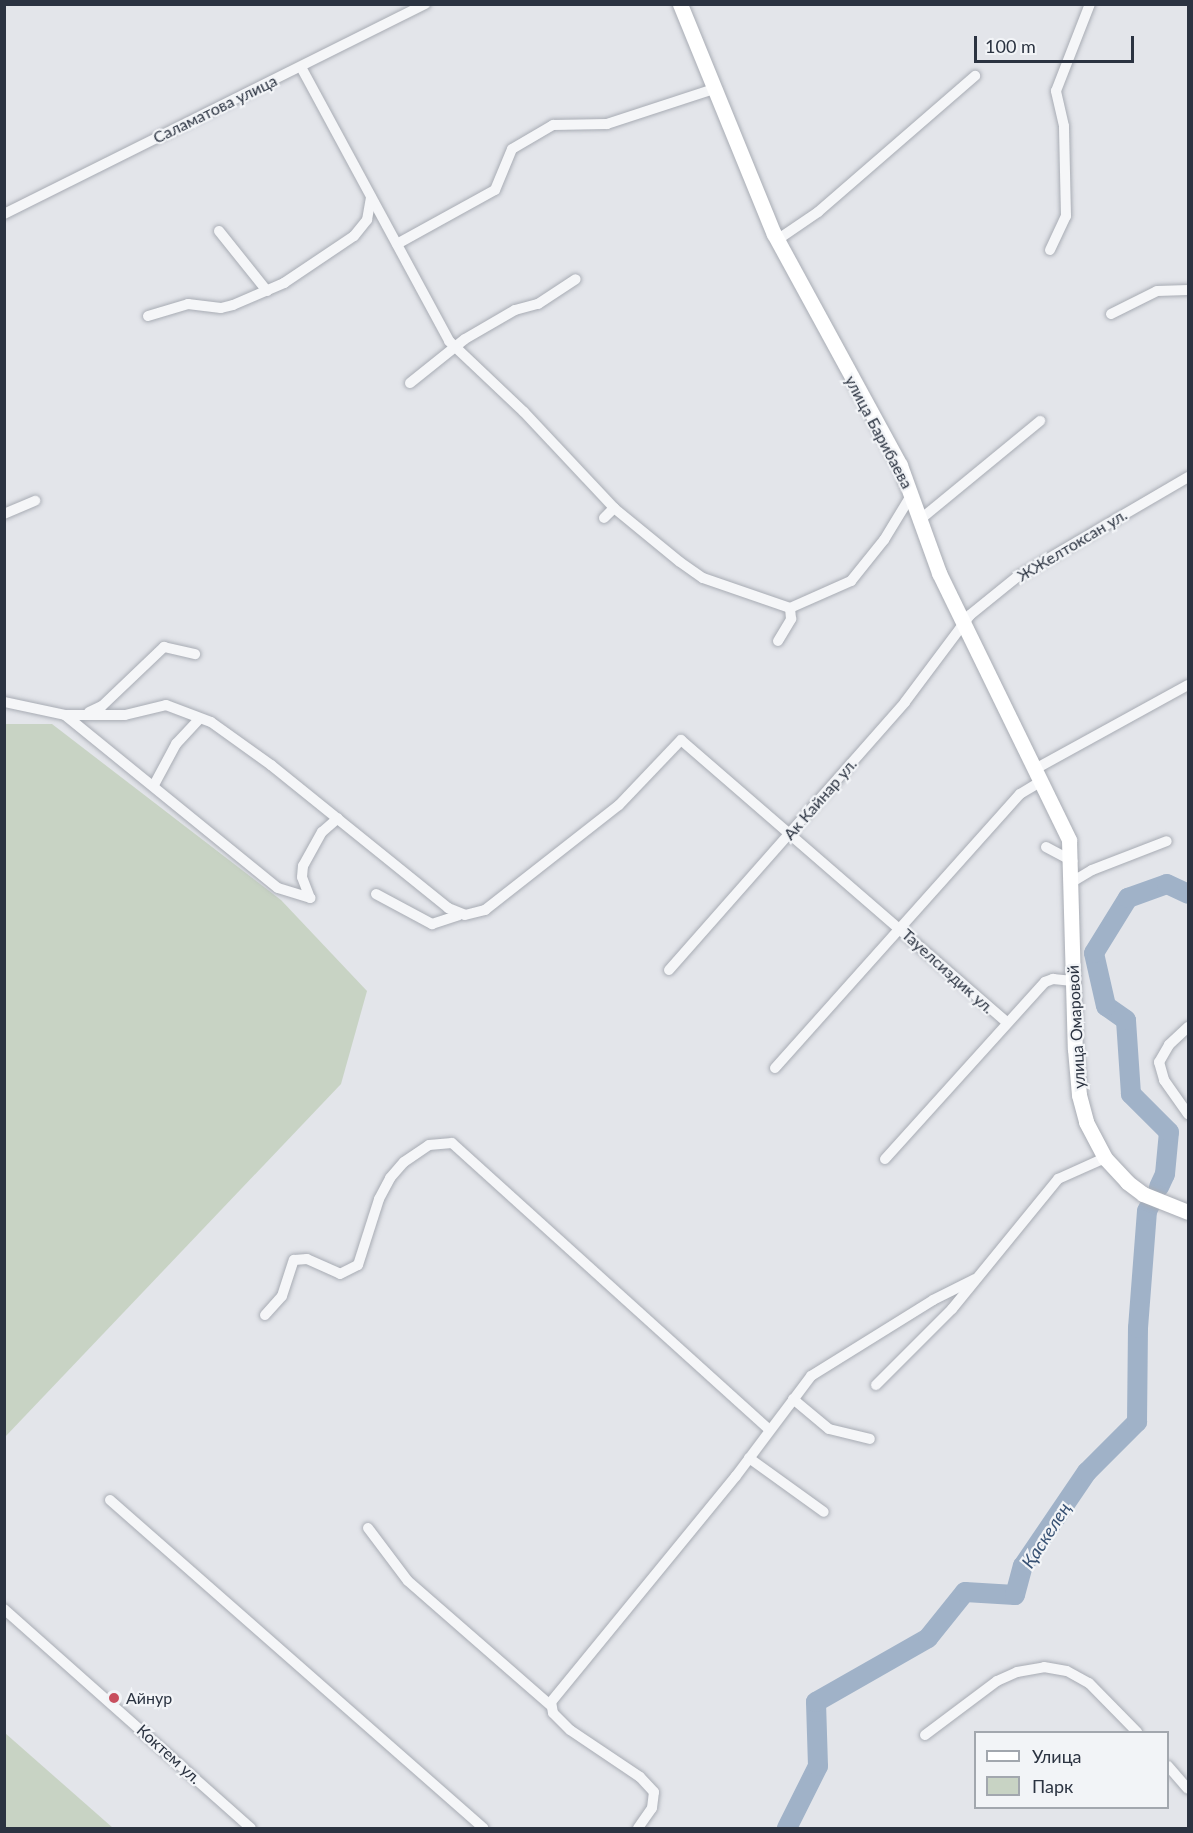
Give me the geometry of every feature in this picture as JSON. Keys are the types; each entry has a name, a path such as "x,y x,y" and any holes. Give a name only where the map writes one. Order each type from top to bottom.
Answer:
{"street":[{"name":"Саламатова улица","path":"4,214 426,4"},
{"name":"улица Барибаева","path":"680,4 777,240 900,465 939,573 1040,774 1069,840 1072,861"},
{"path":"1050,250 1066,216 1064,126 1056,91 1090,4"},
{"path":"301,67 454,347 524,412 614,508 703,578 790,608 851,581 884,540 912,494"},
{"path":"777,240 819,212 975,76"},
{"path":"397,244 495,190 512,149 553,125 607,124 714,89"},
{"path":"148,316 188,304 221,308 267,291 354,236 367,220 371,197"},
{"path":"219,231 267,291"},
{"path":"410,383 454,347 510,312 538,304 576,279"},
{"path":"1111,314 1157,291 1188,290"},
{"path":"921,518 1040,421"},
{"name":"ЖЖелтоксан ул.","path":"964,622 1017,577 1188,477"},
{"path":"4,514 35,501"},
{"path":"604,518 614,508"},
{"path":"778,641 787,629 790,608"},
{"name":"Ак Кайнар ул.","path":"669,970 920,684 964,622"},
{"path":"86,714 102,706 164,647 195,654"},
{"name":"Тауелсиздик ул.","path":"1073,981 1053,979 1045,982 1008,1023 898,927 1040,774 1188,685"},
{"path":"4,702 65,715 125,715 166,705 223,728 459,915"},
{"path":"65,715 278,888 310,898 303,883 303,866 322,832 338,818"},
{"path":"153,785 176,744 200,718"},
{"path":"376,894 432,924 459,915 485,910 619,805 678,740 707,759 898,927 775,1068"},
{"path":"1072,882 1092,870 1167,841"},
{"path":"1046,847 1072,861"},
{"name":"улица Омаровой","path":"1072,861 1073,981 1079,1095 1086,1122 1105,1158 1143,1194 1188,1212"},
{"path":"885,1159 1008,1023"},
{"path":"1188,1027 1169,1045 1159,1062 1164,1080 1188,1114"},
{"path":"265,1315 282,1296 294,1260 307,1259 340,1275 358,1264 390,1178 404,1162 429,1145 452,1143 769,1429"},
{"path":"876,1385 952,1309 1058,1179 1105,1158"},
{"path":"550,1705 749,1458 793,1399 819,1370 933,1300 975,1279"},
{"path":"793,1399 829,1429 870,1439"},
{"path":"749,1458 824,1512"},
{"path":"110,1500 484,1828"},
{"path":"368,1528 408,1581 550,1705 553,1713 570,1730 640,1777 654,1792 652,1808 638,1828"},
{"name":"Коктем ул.","path":"4,1609 251,1828"},
{"path":"925,1735 997,1682 1017,1672 1044,1667 1067,1671 1089,1683 1136,1731"},
{"path":"1169,1768 1188,1789"}],"green space":[{"path":"5,724 52,724 281,900 367,991 341,1084 5,1437"},
{"path":"5,1733 113,1828 5,1828"}],"waterway":[{"name":"Қаскелең","path":"1159,1187 1165,1174 1169,1132 1131,1094 1126,1020 1106,1006 1094,953 1128,898 1167,884 1188,894"},
{"name":"Қаскелең","path":"787,1828 818,1766 816,1702 928,1638 965,1592 1015,1595 1023,1566 1087,1472 1137,1422 1138,1328 1147,1211 1151,1203"}],"place":[{"name":"Айнур","path":"114,1698"}]}
